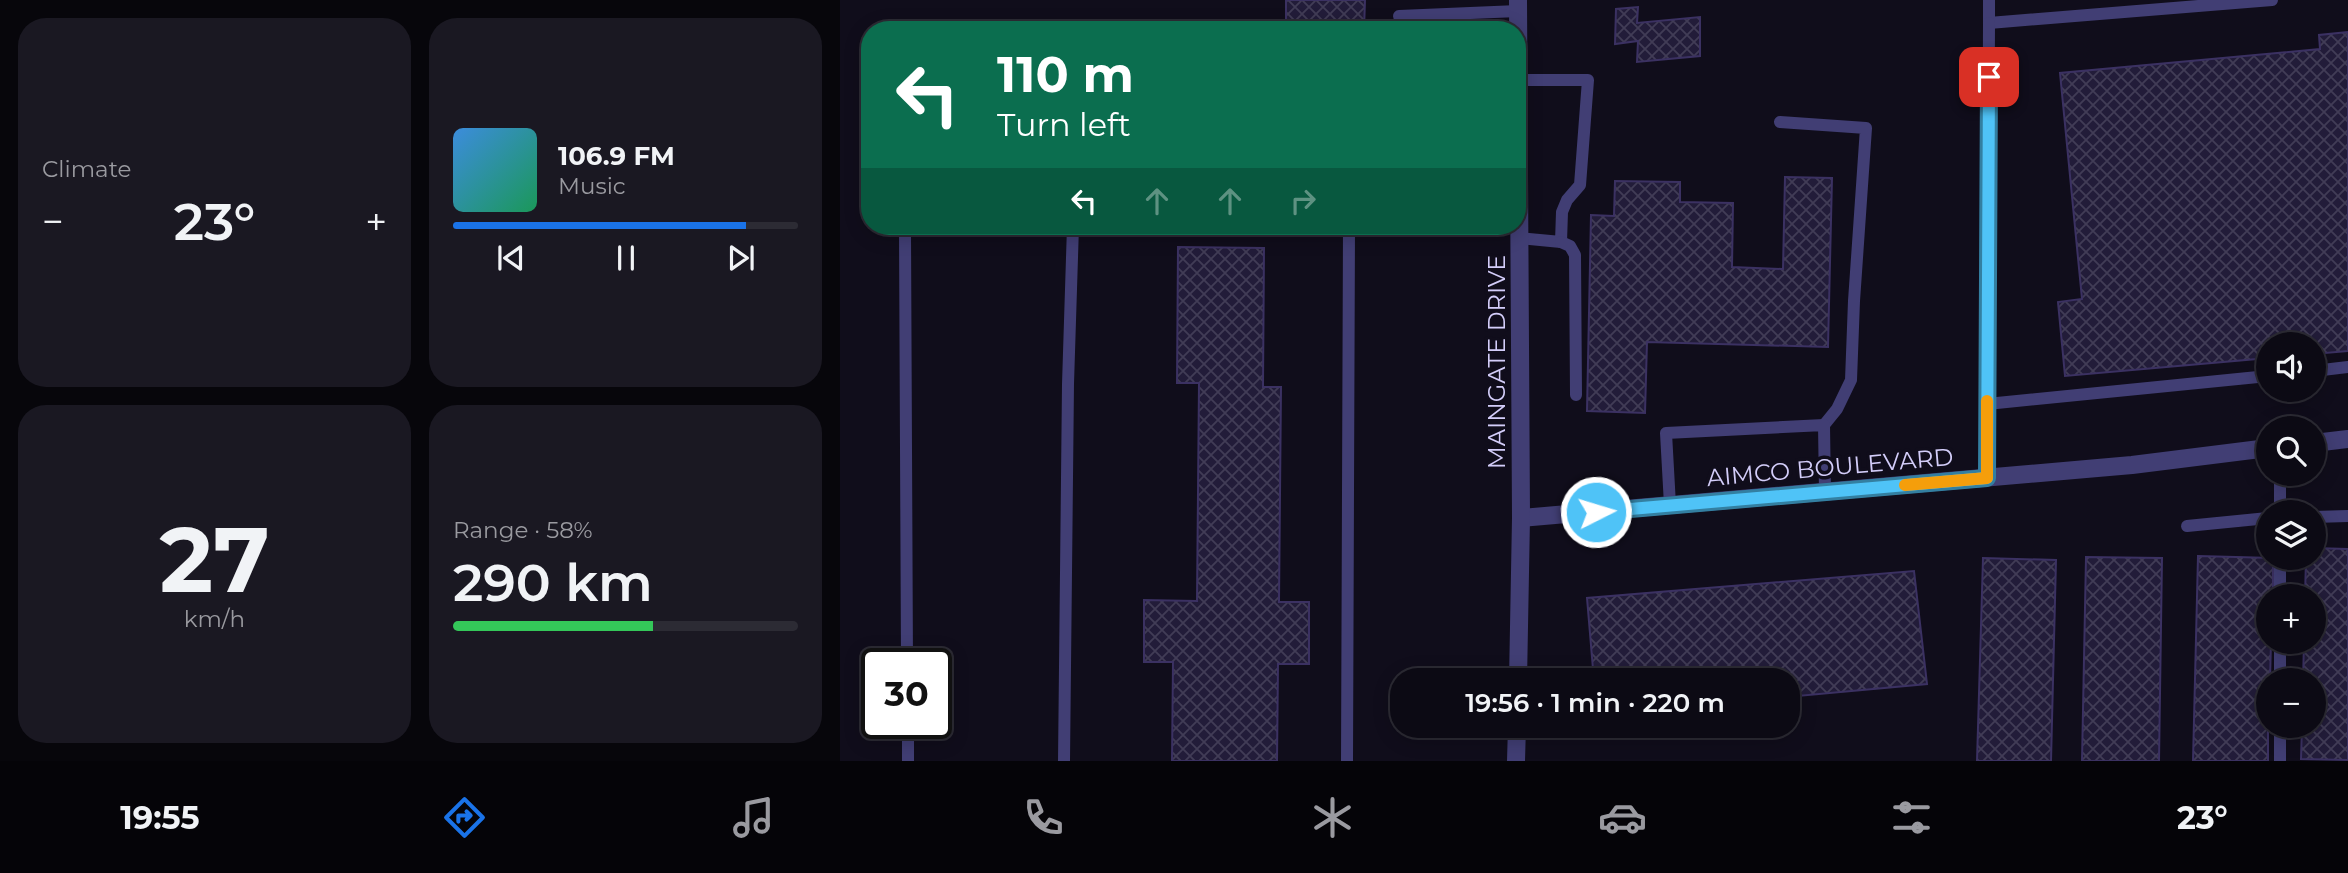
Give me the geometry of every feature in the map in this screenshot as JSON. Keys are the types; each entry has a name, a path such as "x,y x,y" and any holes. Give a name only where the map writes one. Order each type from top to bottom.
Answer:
{"street":[{"name":"MAINGATE DRIVE","path":"1518,668 1521,518 1519,235"},
{"path":"2326,442 2348,439"},
{"name":"AIMCO BOULEVARD","path":"1521,518 2132,465 2256,450"},
{"path":"1516,761 1517,738"}],"lane":[{"path":"1987,478 1989,0"},
{"path":"1989,23 2272,0"},
{"path":"1399,16 1518,6"},
{"path":"1526,80 1588,80 1580,185 1567,200 1562,212 1561,242"},
{"path":"1780,122 1866,128 1851,380 1837,409 1824,425 1825,492"},
{"path":"905,235 907,648"},
{"path":"1064,761 1068,384 1073,235"},
{"path":"1347,761 1349,235"},
{"path":"1519,238 1561,242 1570,246 1576,255 1576,395"},
{"path":"2326,370 2348,368"},
{"path":"1987,404 2256,377"},
{"path":"1670,505 1666,433 1824,425"},
{"path":"2326,517 2348,516"},
{"path":"2187,526 2256,519"},
{"path":"2280,738 2280,761"},
{"path":"908,739 908,761"}],"building":[{"path":"1286,0 1365,0 1364,21 1286,21"},
{"path":"1638,7 1637,23 1700,17 1700,56 1637,62 1638,41 1615,44 1616,9"},
{"path":"2348,32 2348,351 2326,353 2326,332 2256,332 2256,359 2065,376 2058,302 2082,299 2060,73 2320,49 2319,35"},
{"path":"1785,177 1832,178 1828,347 1647,342 1645,413 1587,411 1591,215 1614,216 1615,181 1680,182 1680,202 1733,203 1732,267 1783,269"},
{"path":"1178,247 1264,248 1263,387 1281,387 1279,602 1309,602 1309,664 1278,664 1277,761 1172,761 1173,662 1144,662 1144,600 1197,601 1199,383 1177,383"},
{"path":"2326,548 2348,549 2348,760 2301,759 2302,738 2326,738 2326,668 2303,668 2304,654 2326,654 2326,584 2305,584 2306,570 2326,570"},
{"path":"2198,556 2256,558 2256,570 2273,570 2273,584 2256,584 2256,654 2271,654 2270,668 2256,668 2256,738 2268,738 2268,761 2193,761"},
{"path":"2086,557 2162,558 2159,761 2082,761"},
{"path":"1983,558 2056,560 2051,761 1977,761"},
{"path":"1914,571 1927,684 1800,696 1800,668 1593,668 1587,598"}],"slow traffic":[{"path":"1905,485 1987,478 1987,401"}],"route":[{"path":"1596,512 1987,478 1989,77"}]}
